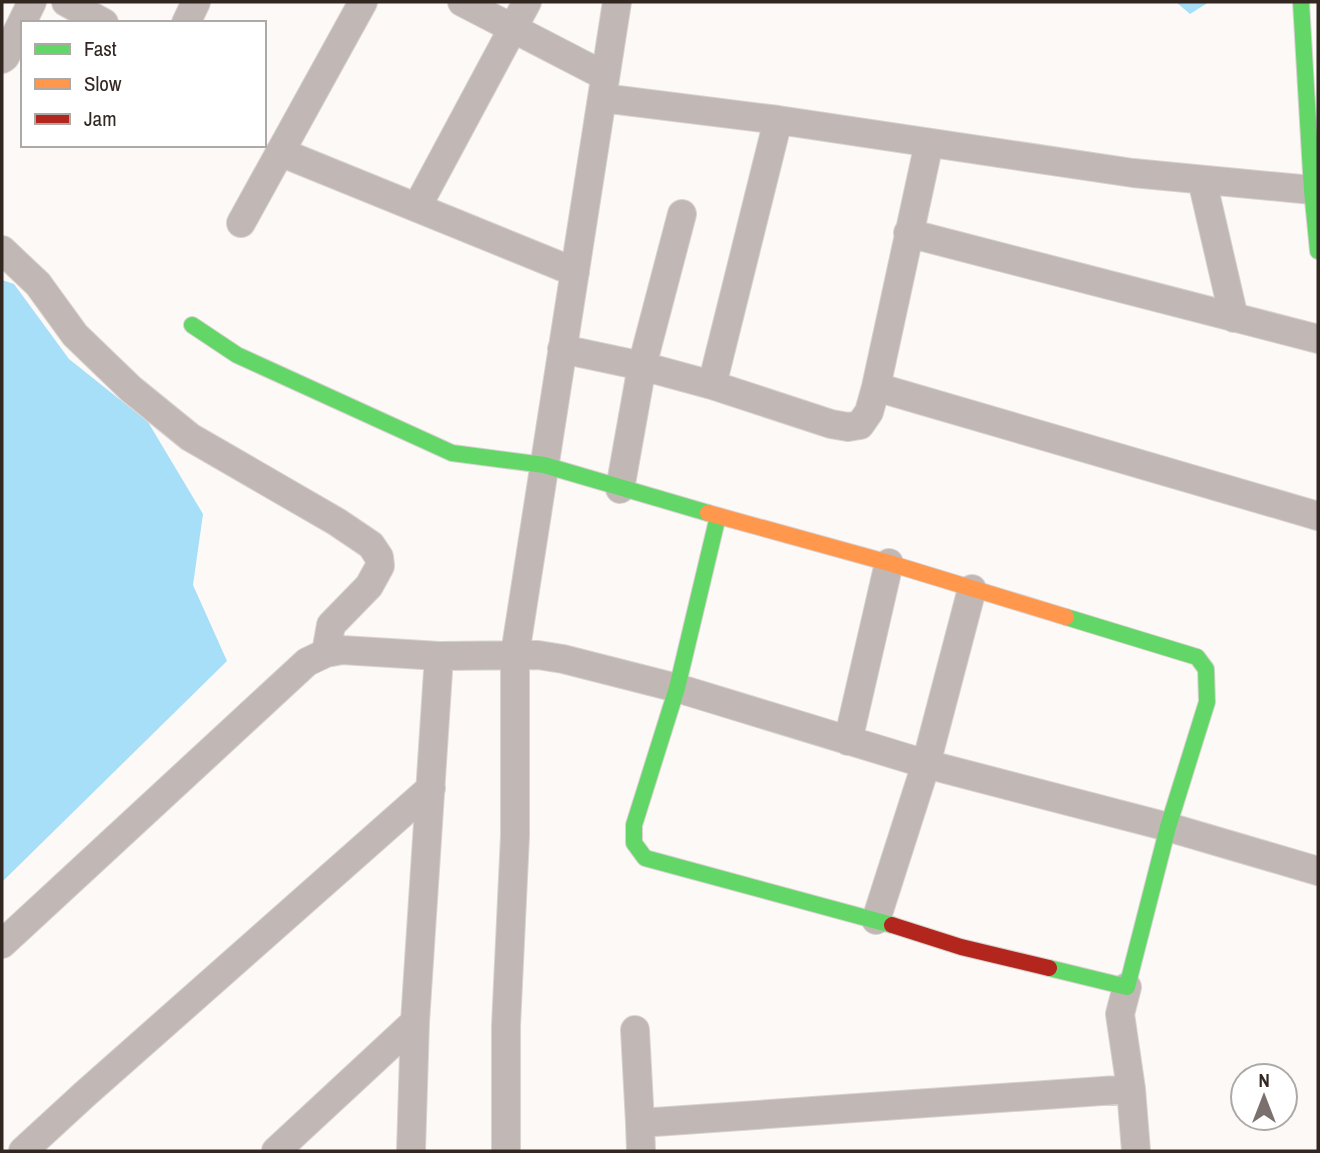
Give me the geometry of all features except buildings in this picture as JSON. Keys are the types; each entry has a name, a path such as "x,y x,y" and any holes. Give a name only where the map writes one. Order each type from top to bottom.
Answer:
{"street":[{"path":"23,21 32,2"},
{"path":"66,2 100,21"},
{"path":"187,21 196,2"},
{"path":"241,223 363,2"},
{"path":"461,2 512,28 603,87 778,120 1133,173 1312,190"},
{"path":"416,207 527,2"},
{"path":"506,1151 506,1026 514,836 515,654 617,2"},
{"path":"1301,2 1318,251"},
{"path":"2,59 21,24"},
{"path":"712,385 778,120"},
{"path":"562,349 642,366 712,385 831,424 848,427 860,425 869,412 876,387 929,143"},
{"path":"280,152 575,272"},
{"path":"1202,180 1234,318"},
{"path":"620,489 642,366 682,214"},
{"path":"908,233 1318,339"},
{"path":"2,250 38,284 75,335 168,421 190,437 337,522 371,545 379,557 380,566 376,576 331,625 326,653"},
{"path":"191,326 237,355 452,453 544,465 620,489 889,563 1198,657 1206,670 1207,702 1168,827 1120,1014 1131,1090 1136,1151"},
{"path":"876,387 1318,516"},
{"path":"718,516 677,688 634,825 633,844 638,851 645,858 876,920 961,947 1127,987"},
{"path":"848,741 889,563"},
{"path":"876,920 926,764 972,589"},
{"path":"2,944 307,662 326,653 357,650 439,656 515,654 563,659 677,688 926,764 1168,827 1318,871"},
{"path":"411,1151 415,1022 439,656"},
{"path":"23,1151 430,788"},
{"path":"276,1151 415,1022"},
{"path":"635,1030 640,1151"},
{"path":"640,1123 1131,1090"}],"water":[{"path":"1176,2 1209,2 1190,14"},
{"path":"2,280 14,284 69,359 148,422 203,514 193,585 227,661 2,882"}],"traffic: fast":[{"path":"1301,2 1318,251"},
{"path":"192,325 237,355 452,453 544,465 708,513"},
{"path":"718,516 677,688 634,825 634,843 645,858 892,925"},
{"path":"1049,968 1127,987 1168,827 1207,702 1206,669 1197,657 1066,617"}],"traffic: slow":[{"path":"708,513 889,563 1066,617"}],"traffic: jam":[{"path":"892,925 961,947 1049,968"}]}
